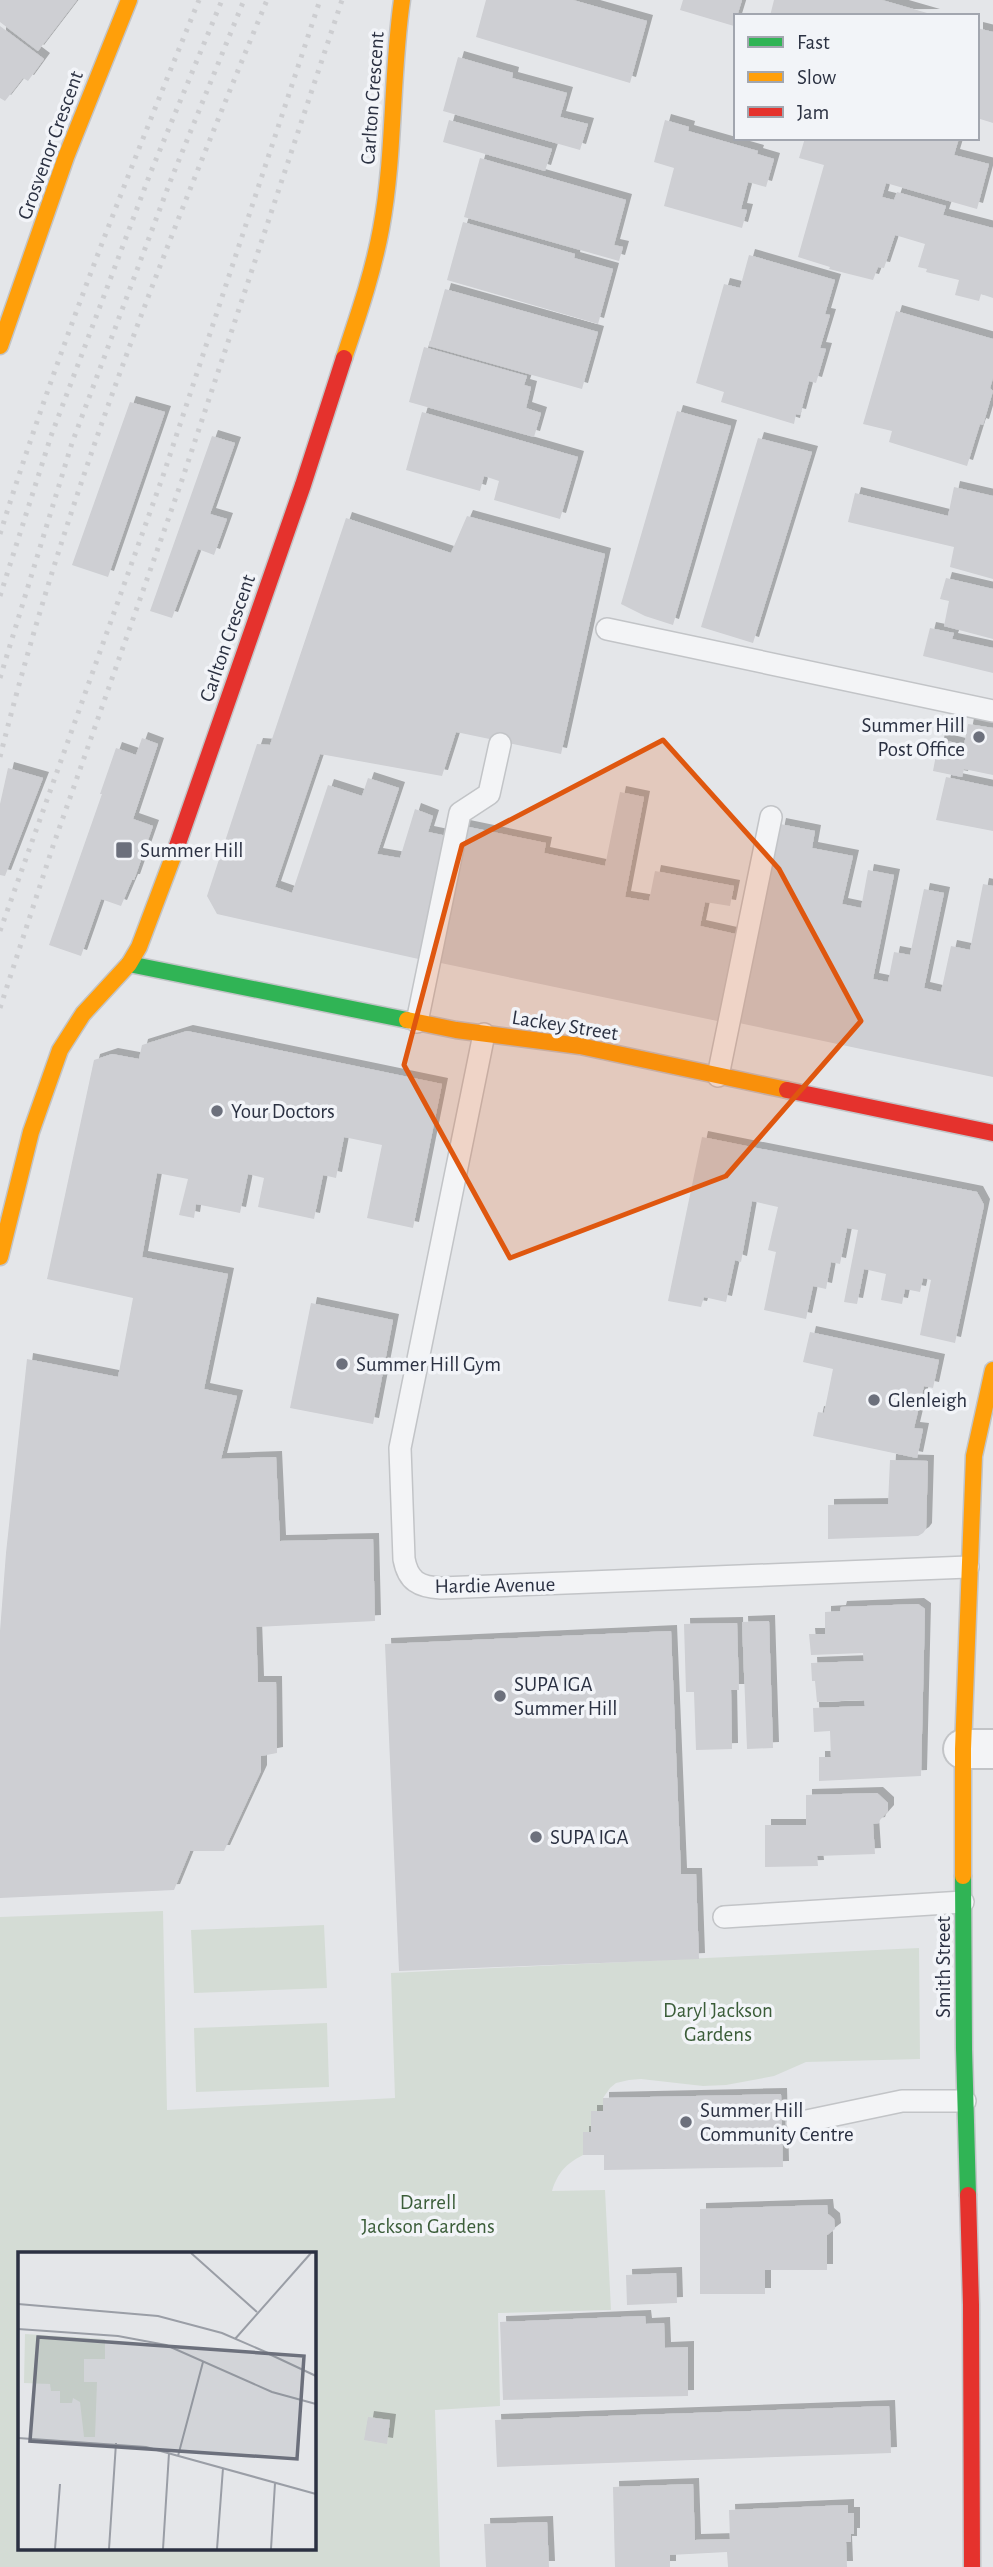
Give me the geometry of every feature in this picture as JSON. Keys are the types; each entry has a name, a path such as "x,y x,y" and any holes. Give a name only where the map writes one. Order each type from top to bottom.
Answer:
{"street":[{"name":"Grosvenor Crescent","path":"0,346 66,158 128,0"},
{"name":"Carlton Crescent","path":"0,1257 31,1132 60,1051 71,1030 129,964 143,939 303,485 367,286 381,230 388,170 395,49 402,0"},
{"name":"Lackey Street","path":"129,964 417,1022 484,1034 580,1046 993,1133"},
{"name":"Smith Street","path":"972,2567 971,2305 963,1902 978,1749 968,1567 974,1456 993,1370"}],"lane":[{"path":"607,629 993,711"},
{"path":"417,1022 460,813 489,794 500,744"},
{"path":"718,1076 771,817"},
{"name":"Hardie Avenue","path":"484,1034 400,1448 404,1559 406,1571 412,1580 419,1585 441,1588 968,1567"},
{"path":"724,1917 963,1902"},
{"path":"797,2123 902,2101 965,2101"}],"highlighted area":[{"path":"663,740 779,869 861,1021 726,1176 510,1258 404,1065 462,845"}],"green space":[{"path":"163,1911 167,2110 395,2098 391,1973 919,1948 920,2059 806,2062 774,2076 726,2085 703,2086 629,2080 616,2083 610,2088 603,2098 603,2111 591,2111 591,2132 583,2133 583,2155 563,2169 552,2191 605,2190 611,2310 498,2313 500,2406 435,2410 440,2567 0,2567 0,1917"},
{"path":"324,1925 327,1988 194,1993 191,1930"},
{"path":"327,2023 329,2087 196,2092 194,2028"}],"building":[{"path":"0,0 77,0 38,51 0,22"},
{"path":"486,0 573,0 647,21 630,83 476,37"},
{"path":"683,0 742,0 738,14 734,14 734,26 680,10"},
{"path":"774,0 882,0 931,14 770,14"},
{"path":"0,26 44,59 28,81 23,78 5,101 0,98"},
{"path":"979,28 993,32 993,123 979,119"},
{"path":"458,57 513,73 512,78 567,93 560,117 588,124 580,150 443,111"},
{"path":"449,120 552,149 545,171 443,142"},
{"path":"665,120 689,127 688,131 758,151 757,154 774,159 766,187 748,182 741,209 747,210 742,228 664,206 674,168 654,162"},
{"path":"804,140 958,140 954,155 989,164 977,209 886,183 882,197 894,200 897,192 946,206 943,215 993,228 993,298 981,294 979,301 955,295 959,280 926,272 927,269 918,267 925,244 895,235 884,268 878,267 873,280 829,269 830,267 798,257 824,165 799,158"},
{"path":"480,158 626,200 614,245 623,247 619,261 464,217"},
{"path":"463,222 575,254 574,258 613,269 598,324 447,280"},
{"path":"749,255 835,280 825,314 830,315 820,348 826,349 816,383 809,381 800,415 796,414 794,424 721,402 724,392 696,383 724,284 740,288"},
{"path":"445,289 598,332 582,389 429,346"},
{"path":"896,311 993,339 993,378 990,388 993,391 967,466 889,442 892,431 863,424"},
{"path":"424,347 527,376 524,385 531,387 526,408 541,413 534,437 409,402"},
{"path":"130,402 165,412 108,577 72,565"},
{"path":"677,411 731,426 673,625 645,616 621,604"},
{"path":"422,412 578,457 560,519 494,500 499,481 484,476 480,491 406,470"},
{"path":"212,436 235,443 210,514 227,519 214,555 198,549 172,618 150,611"},
{"path":"758,438 812,452 753,643 701,627"},
{"path":"954,487 993,496 993,579 950,567 954,547 848,522 855,493 948,516"},
{"path":"467,516 605,554 561,754 456,732 442,776 320,754 275,887 292,893 328,785 362,796 368,778 399,788 377,854 400,858 415,809 433,816 428,832 447,836 423,960 217,914 207,896 257,744 270,745 346,518 451,553"},
{"path":"946,578 993,589 993,639 944,626 949,601 940,599"},
{"path":"930,628 954,633 952,639 993,648 993,673 923,656"},
{"path":"968,724 993,728 993,775 964,769 962,777 933,771 939,739 964,745"},
{"path":"142,738 158,744 133,819 153,826 134,880 121,906 101,899 81,956 49,945 116,748 136,755"},
{"path":"8,768 43,778 5,876 0,875 0,804"},
{"path":"946,777 993,787 993,831 936,820"},
{"path":"620,792 644,797 625,897 649,901 655,871 734,886 730,906 705,902 700,926 740,935 722,1022 436,962 464,826 546,843 544,853 605,866"},
{"path":"780,824 815,831 812,848 853,856 842,904 861,908 868,870 894,875 873,979 888,982 894,952 910,955 924,889 944,893 924,988 941,992 951,946 970,950 983,884 993,886 993,1077 739,1023"},
{"path":"187,1031 442,1084 413,1228 367,1218 382,1145 344,1137 336,1178 323,1175 314,1219 258,1207 264,1178 248,1174 240,1213 196,1204 194,1218 179,1215 188,1179 157,1173 142,1257 228,1274 204,1389 237,1396 221,1459 276,1457 280,1541 373,1539 375,1621 256,1627 258,1682 276,1682 277,1753 261,1756 261,1771 224,1851 190,1851 174,1890 0,1898 0,1631 27,1359 118,1377 133,1298 47,1279 94,1060 112,1054 139,1059 142,1045"},
{"path":"702,1137 977,1192 984,1205 955,1343 920,1335 931,1280 923,1278 920,1292 905,1289 902,1304 881,1300 886,1274 864,1269 857,1304 844,1302 858,1230 847,1228 840,1264 831,1262 826,1289 813,1286 806,1319 764,1310 776,1252 768,1250 778,1207 752,1201 741,1262 735,1260 726,1302 704,1297 701,1307 668,1301"},
{"name":"Summer Hill Gym","path":"311,1303 393,1320 373,1424 290,1408"},
{"name":"Glenleigh","path":"810,1332 939,1360 933,1388 924,1386 914,1428 923,1429 917,1458 813,1436 818,1412 824,1413 833,1369 803,1362"},
{"path":"890,1460 928,1461 926,1529 923,1533 918,1536 828,1539 828,1505 888,1504"},
{"path":"918,1604 925,1609 921,1776 819,1781 819,1757 831,1757 830,1731 814,1732 813,1708 865,1706 864,1700 817,1702 811,1663 864,1661 863,1653 811,1655 809,1634 825,1634 825,1612 840,1611 841,1607"},
{"path":"769,1621 773,1748 747,1749 742,1622"},
{"path":"737,1623 739,1690 731,1690 732,1749 696,1750 694,1692 686,1692 684,1624"},
{"name":"SUPA IGA","path":"671,1631 681,1874 696,1874 699,1959 399,1971 385,1644"},
{"path":"877,1793 888,1803 888,1811 879,1823 873,1824 875,1854 817,1856 818,1866 765,1867 765,1825 806,1825 806,1795"},
{"name":"Summer Hill Community Centre","path":"781,2094 783,2167 604,2170 604,2155 583,2155 583,2132 591,2132 591,2111 603,2111 603,2098"},
{"path":"827,2205 828,2214 834,2219 835,2229 827,2235 827,2270 765,2270 765,2294 700,2294 700,2209"},
{"path":"676,2273 677,2303 627,2305 626,2275"},
{"path":"645,2316 646,2324 664,2323 665,2348 688,2347 688,2396 503,2400 500,2322"},
{"path":"889,2406 891,2453 497,2467 495,2420"},
{"path":"368,2417 390,2420 387,2444 364,2440"},
{"path":"693,2484 695,2540 730,2539 729,2510 848,2505 848,2513 854,2513 854,2534 851,2534 851,2542 846,2542 847,2567 728,2567 727,2552 670,2555 670,2567 615,2567 613,2487"},
{"path":"547,2522 549,2567 486,2567 484,2524"}],"railway":[{"path":"0,534 94,265 199,0"},
{"path":"0,596 51,436 150,174 222,0"},
{"path":"0,678 72,443 170,182 244,0"},
{"path":"0,757 26,660 86,468 191,186 267,0"},
{"path":"0,931 164,473 320,0"},
{"path":"0,1008 53,846 182,480 342,0"}],"traffic: fast":[{"path":"129,964 407,1020"},
{"path":"963,1876 968,2195"}],"traffic: slow":[{"path":"0,346 66,157 129,0"},
{"path":"344,358 360,310 381,229 389,172 402,0"},
{"path":"0,1257 31,1132 60,1050 83,1014 129,964 139,947 176,849"},
{"path":"407,1020 456,1030 580,1046 787,1090"},
{"path":"963,1876 963,1749 974,1456 993,1370"}],"traffic: jam":[{"path":"176,849 303,485 344,358"},
{"path":"787,1090 993,1133"},
{"path":"968,2195 972,2567"}],"place":[{"name":"Summer Hill Post Office","path":"979,737"},
{"name":"Summer Hill","path":"124,850"},
{"name":"Your Doctors","path":"217,1111"},
{"name":"Summer Hill Gym","path":"342,1364"},
{"name":"Glenleigh","path":"874,1400"},
{"name":"SUPA IGA Summer Hill","path":"500,1696"},
{"name":"SUPA IGA","path":"536,1837"},
{"name":"Summer Hill Community Centre","path":"686,2122"}],"park label":[{"name":"Daryl Jackson Gardens","path":"718,2022"},
{"name":"Darrell Jackson Gardens","path":"428,2214"}]}
